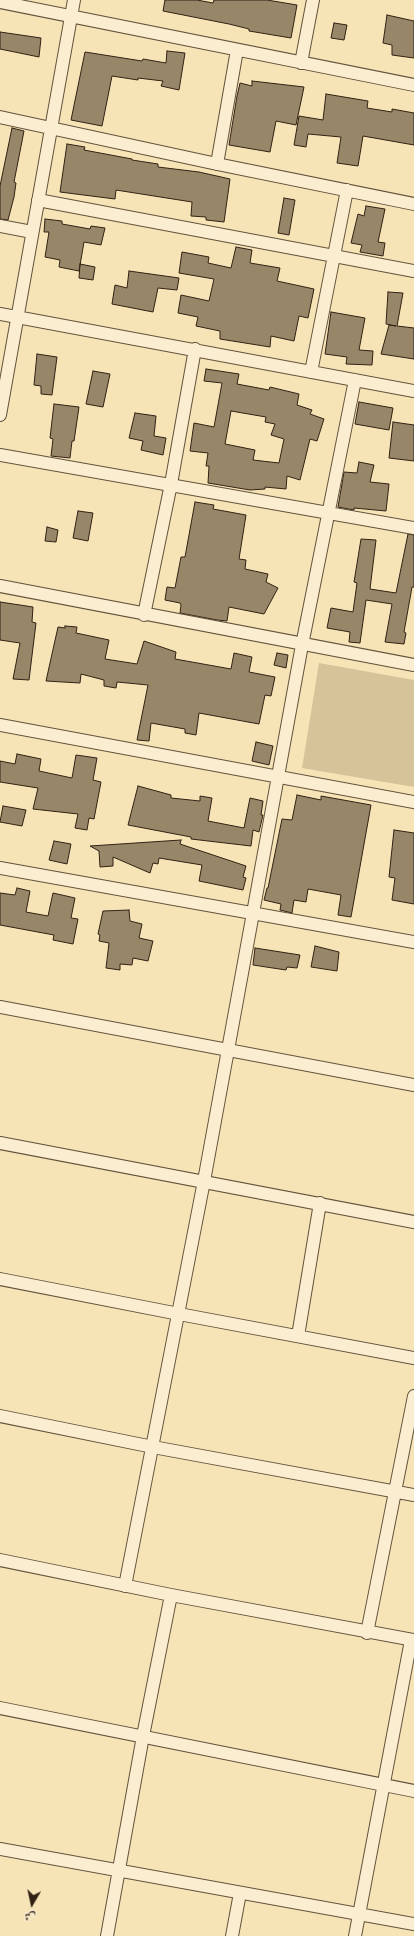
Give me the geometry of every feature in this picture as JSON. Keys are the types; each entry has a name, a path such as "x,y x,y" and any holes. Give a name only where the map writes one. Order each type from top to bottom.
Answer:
{"street":[{"path":"0,415 74,0"},
{"path":"301,63 313,0"},
{"path":"0,2 414,85"},
{"path":"217,164 237,50"},
{"path":"0,117 217,164 414,204"},
{"path":"311,372 347,190"},
{"path":"38,200 414,271"},
{"path":"0,226 32,232"},
{"path":"0,314 195,349 414,391"},
{"path":"144,615 171,484 195,349"},
{"path":"126,1586 204,1182 277,777 327,513 355,380"},
{"path":"0,455 414,528"},
{"path":"0,586 144,615 414,665"},
{"path":"0,725 414,802"},
{"path":"0,868 414,942"},
{"path":"0,1007 414,1085"},
{"path":"0,1143 414,1222"},
{"path":"298,1336 320,1204"},
{"path":"0,1279 414,1358"},
{"path":"367,1632 414,1396"},
{"path":"0,1416 414,1495"},
{"path":"0,1560 171,1595 412,1640 355,1936"},
{"path":"107,1936 120,1872 143,1736 171,1595"},
{"path":"0,1708 414,1791"},
{"path":"0,1849 120,1872 414,1924"},
{"path":"232,1936 240,1893"}],"shaded area":[{"path":"319,663 414,680 414,787 302,768"}],"building":[{"path":"165,0 197,0 213,3 214,0 267,0 297,5 291,38 249,31 249,29 229,24 163,11"},
{"path":"387,15 414,21 414,58 392,55 392,45 383,43"},
{"path":"334,23 347,25 344,40 331,38"},
{"path":"0,32 41,38 39,57 0,49"},
{"path":"167,51 185,53 179,90 161,86 163,81 138,78 138,80 112,76 102,126 71,120 85,52 142,61 143,59 166,63"},
{"path":"252,81 304,87 296,125 276,121 270,152 229,145 240,83 252,86"},
{"path":"326,94 368,101 367,108 392,112 392,109 414,113 414,145 363,136 358,166 337,163 341,137 308,134 306,147 294,145 299,116 323,120"},
{"path":"12,128 24,131 14,182 16,183 14,197 8,220 0,219 0,186"},
{"path":"67,144 85,147 84,150 158,164 158,167 199,172 230,179 224,222 206,220 206,217 191,216 192,202 116,190 115,199 60,192"},
{"path":"284,198 295,200 289,235 278,233"},
{"path":"366,206 385,209 378,242 385,243 383,256 360,252 362,245 351,243 358,214 364,216"},
{"path":"45,219 62,221 62,224 90,229 91,226 105,228 101,245 84,242 79,271 59,267 60,260 45,257 49,232 44,232"},
{"path":"236,247 252,250 250,263 280,268 277,281 314,289 308,318 299,316 294,341 271,336 270,347 220,339 220,331 196,326 198,317 178,313 181,295 209,301 214,279 179,273 182,252 209,257 208,263 231,268"},
{"path":"80,264 95,267 93,280 79,278"},
{"path":"129,271 179,278 177,290 158,288 153,312 112,304 115,285 127,288"},
{"path":"388,292 403,293 397,326 414,328 414,359 381,354 389,325 396,326 386,324"},
{"path":"331,312 365,318 359,350 373,351 372,365 346,364 347,357 325,354"},
{"path":"37,354 57,357 52,395 41,394 41,386 34,385"},
{"path":"206,369 239,374 237,384 269,390 270,387 299,394 297,405 312,410 310,414 324,419 317,441 310,439 300,480 287,476 286,489 265,487 265,489 250,490 208,483 209,466 206,466 208,453 190,451 194,423 214,427 222,383 204,381","holes":["231,411 266,417 265,422 275,424 271,435 284,439 279,463 253,460 255,450 225,444"]},
{"path":"93,371 110,374 103,407 86,404"},
{"path":"359,402 393,408 389,430 355,424"},
{"path":"54,404 79,407 70,458 51,456 53,439 50,438"},
{"path":"135,413 156,416 154,436 166,438 163,455 141,450 143,441 129,438"},
{"path":"393,422 414,425 414,461 389,458"},
{"path":"359,462 374,465 370,482 389,484 386,511 354,508 354,510 338,507 344,472 357,473"},
{"path":"195,502 214,505 213,509 246,515 239,559 246,560 245,569 268,574 266,582 278,588 264,614 229,607 227,621 217,620 180,613 180,603 165,600 167,587 175,588 181,557 185,557"},
{"path":"78,511 93,513 88,541 73,538"},
{"path":"47,527 58,530 56,542 45,541"},
{"path":"408,534 414,535 414,587 412,587 404,632 406,633 404,644 385,642 392,604 366,600 360,643 349,642 350,632 327,628 331,608 353,612 357,583 354,582 361,539 376,540 370,589 396,593"},
{"path":"0,602 33,607 32,622 36,623 29,680 13,679 20,643 0,640"},
{"path":"65,626 77,627 76,633 109,640 105,659 137,664 144,641 176,652 175,659 231,669 234,653 252,657 249,672 275,677 271,696 265,695 259,724 199,713 196,735 185,733 185,729 151,723 149,741 137,740 148,685 117,682 116,688 104,686 104,680 81,674 80,683 46,681 58,627 65,628"},
{"path":"277,653 288,655 286,668 274,665"},
{"path":"256,742 273,746 269,765 252,761"},
{"path":"17,754 41,759 39,771 72,778 76,755 97,758 93,780 101,782 94,819 89,818 87,830 75,828 78,814 33,809 38,788 0,782 0,761 15,764"},
{"path":"138,786 171,795 171,798 200,801 200,796 212,798 208,821 244,828 250,798 263,801 261,815 263,815 259,832 253,830 251,846 191,839 191,837 128,825"},
{"path":"297,795 321,800 321,796 371,805 351,917 338,915 341,895 308,889 306,902 294,900 292,913 280,910 281,904 264,900 268,888 282,819 292,820"},
{"path":"3,806 26,810 22,826 0,822"},
{"path":"394,830 414,833 414,904 392,900 395,878 389,877"},
{"path":"181,840 180,844 246,866 243,877 246,878 243,890 199,881 202,865 159,858 158,864 153,863 150,873 113,857 113,866 100,867 99,851 90,846"},
{"path":"54,841 71,844 67,864 49,860"},
{"path":"17,888 30,891 26,912 48,916 53,893 75,898 71,918 78,919 73,944 53,940 54,935 0,925 0,893 15,895"},
{"path":"129,910 130,921 142,924 139,938 153,941 148,961 133,958 132,965 120,964 120,970 106,968 109,943 99,941 100,935 98,934 103,911"},
{"path":"315,946 339,952 337,971 311,967"},
{"path":"255,948 300,955 297,968 287,967 286,970 253,965"}]}
